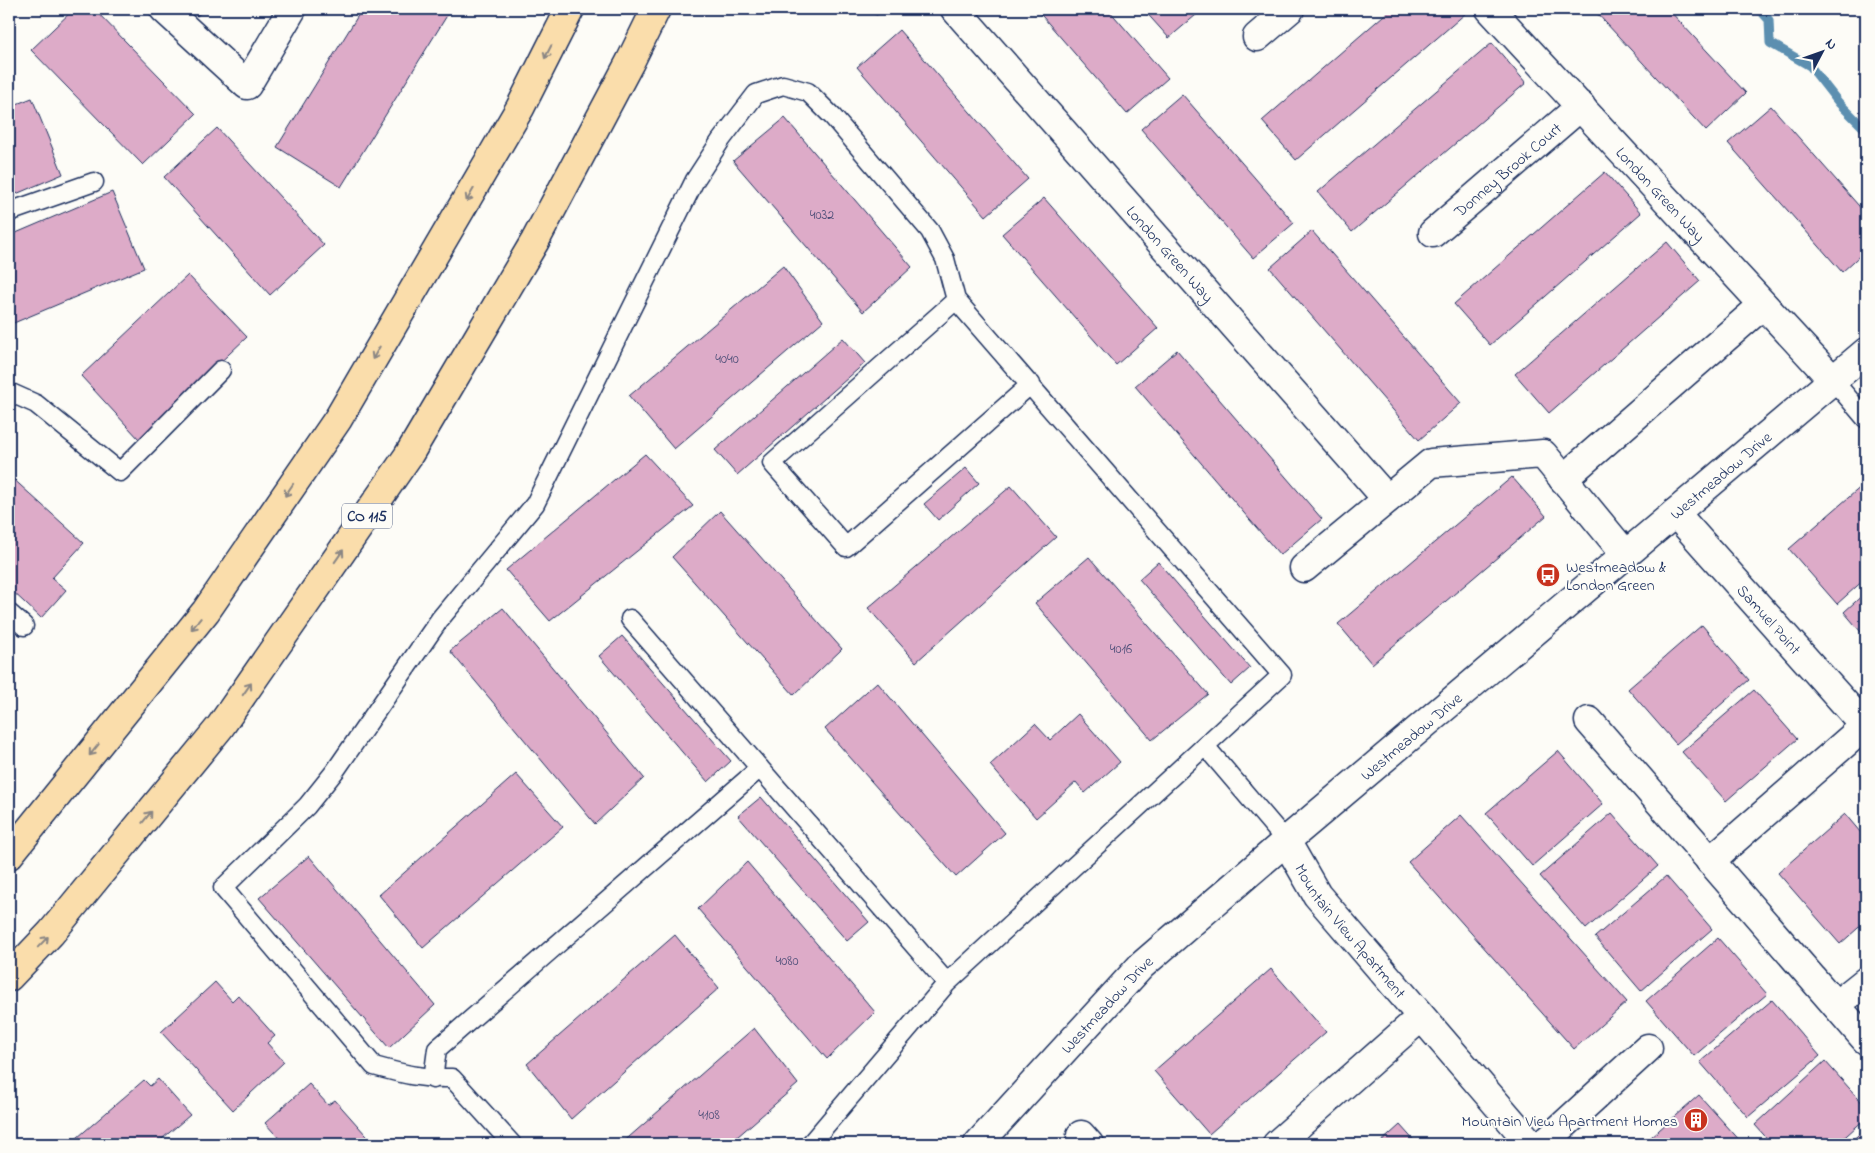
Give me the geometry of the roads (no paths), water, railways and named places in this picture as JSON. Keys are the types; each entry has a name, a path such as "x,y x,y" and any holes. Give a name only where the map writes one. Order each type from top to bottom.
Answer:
{"highway":[{"path":"9,855 206,611 338,419 520,108 570,9"},
{"name":"CO 115","path":"9,977 51,933 220,728 408,456 535,241 656,9"}],"street":[{"path":"164,9 247,85 292,9"},
{"name":"London Green Way","path":"955,9 1387,499"},
{"path":"1257,37 1290,9"},
{"name":"London Green Way","path":"1490,9 1832,380"},
{"name":"Donney Brook Court","path":"1433,233 1581,106"},
{"path":"1563,479 1763,305"},
{"name":"Westmeadow Drive","path":"978,1144 1141,966 1286,841 1866,352"},
{"path":"1304,568 1431,463 1543,454 1626,555"},
{"name":"Samuel Point","path":"1675,513 1865,726 1710,861"},
{"path":"1589,721 1866,1040"},
{"name":"Mountain View Apartment","path":"1286,841 1317,895 1532,1144"},
{"path":"1836,1005 1866,980"},
{"path":"1277,1144 1421,1017"},
{"path":"1543,1144 1648,1048"}],"lane":[{"path":"512,1144 452,1078 409,1076 374,1066 223,888 312,799 335,771 440,619 535,504 695,180 721,140 756,94 783,85 808,92 833,117 930,232 945,259 956,300 1282,675 947,984 810,1144"},
{"path":"9,212 94,182"},
{"path":"956,300 772,463 846,547 1031,384"},
{"path":"9,392 36,404 120,472 221,370"},
{"path":"1832,380 1866,419"},
{"path":"9,613 24,626"},
{"path":"630,619 947,984"},
{"path":"1206,746 1286,841"},
{"path":"433,1078 437,1049 760,768"}],"waterway":[{"path":"1759,9 1769,20 1770,43 1810,66 1839,103 1866,130"}],"place":[{"name":"Westmeadow & London Green","path":"1548,575"},
{"name":"Mountain View Apartment Homes","path":"1696,1120"}]}
